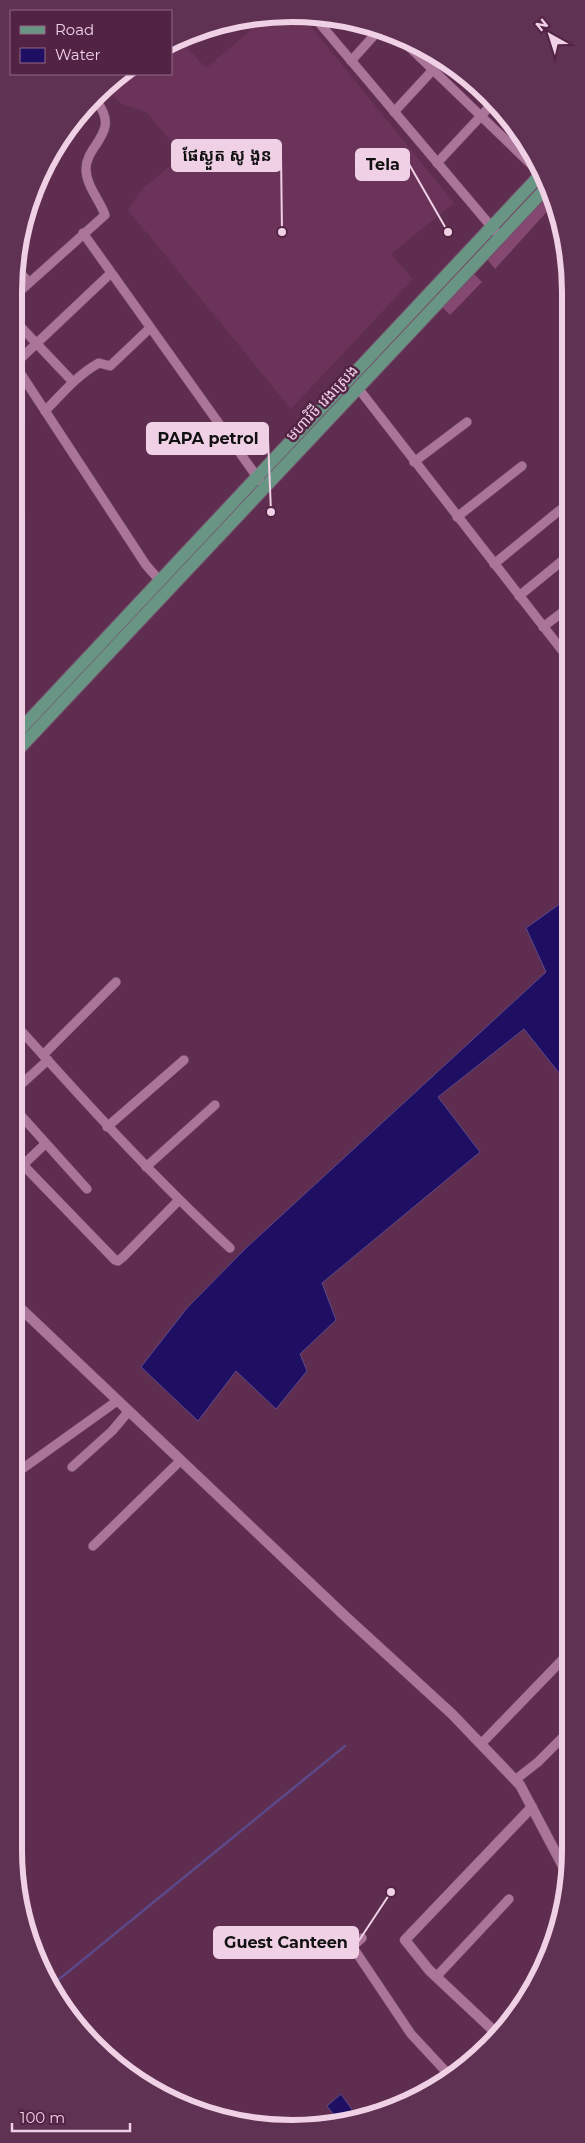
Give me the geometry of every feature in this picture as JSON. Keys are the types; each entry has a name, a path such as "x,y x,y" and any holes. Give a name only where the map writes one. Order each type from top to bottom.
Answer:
{"main road":[{"name":"មហាវិថី វេងស្រេង","path":"22,745 261,482 496,232 538,179"},
{"name":"មហាវិថី វេងស្រេង","path":"496,232 543,191"},
{"name":"មហាវិថី វេងស្រេង","path":"22,728 160,581 358,388 406,328"}],"street":[{"path":"320,24 496,232"},
{"path":"351,61 374,36"},
{"path":"413,50 526,158"},
{"path":"394,112 438,65"},
{"path":"22,289 105,215 89,184 86,168 89,158 104,133 103,113 98,106"},
{"path":"437,163 489,108"},
{"path":"83,233 261,482"},
{"path":"22,357 111,273"},
{"path":"23,276 29,282"},
{"path":"45,412 73,382 99,363 110,366 150,328"},
{"path":"22,329 73,382"},
{"path":"22,377 146,565 160,581"},
{"path":"358,388 562,651"},
{"path":"414,462 467,422"},
{"path":"457,517 522,466"},
{"path":"494,564 560,510"},
{"path":"519,596 562,561"},
{"path":"543,627 562,613"},
{"path":"22,1082 116,982"},
{"path":"22,1032 107,1127 178,1201 230,1248"},
{"path":"107,1127 184,1060"},
{"path":"146,1167 215,1106"},
{"path":"22,1117 87,1189"},
{"path":"22,1166 46,1144"},
{"path":"22,1168 118,1260 178,1201"},
{"path":"22,1310 128,1412 452,1714 515,1780 532,1807 562,1864"},
{"path":"22,1469 117,1401"},
{"path":"72,1467 112,1431 128,1412"},
{"path":"92,1546 181,1460"},
{"path":"480,1744 562,1660"},
{"path":"515,1780 538,1762 562,1738"},
{"path":"496,2028 436,1977 405,1944 407,1936 532,1807"},
{"path":"436,1977 509,1899"},
{"path":"362,1938 354,1947 362,1962 411,2034 446,2073"}],"shaded area":[{"path":"292,22 308,23 454,203 391,254 413,279 291,409 128,210 142,189 183,155 146,112 122,104 110,94 132,75 172,75 172,51 185,45 206,68 257,25"},
{"path":"544,195 549,209 495,269 486,258"},
{"path":"473,273 482,282 450,315 441,306"}],"water":[{"path":"562,902 562,1077 524,1029 438,1097 480,1152 322,1283 336,1320 300,1354 307,1371 276,1409 236,1371 198,1421 141,1367 187,1308 246,1248 546,972 526,928"},
{"path":"341,2094 354,2113 335,2117 327,2106"}],"waterway":[{"path":"56,1981 345,1746"}],"place":[{"name":"ផែស្ងួត សូ ងួន","path":"282,232"},
{"name":"Tela","path":"448,232"},
{"name":"PAPA petrol","path":"271,512"},
{"name":"Guest Canteen","path":"391,1892"}]}
